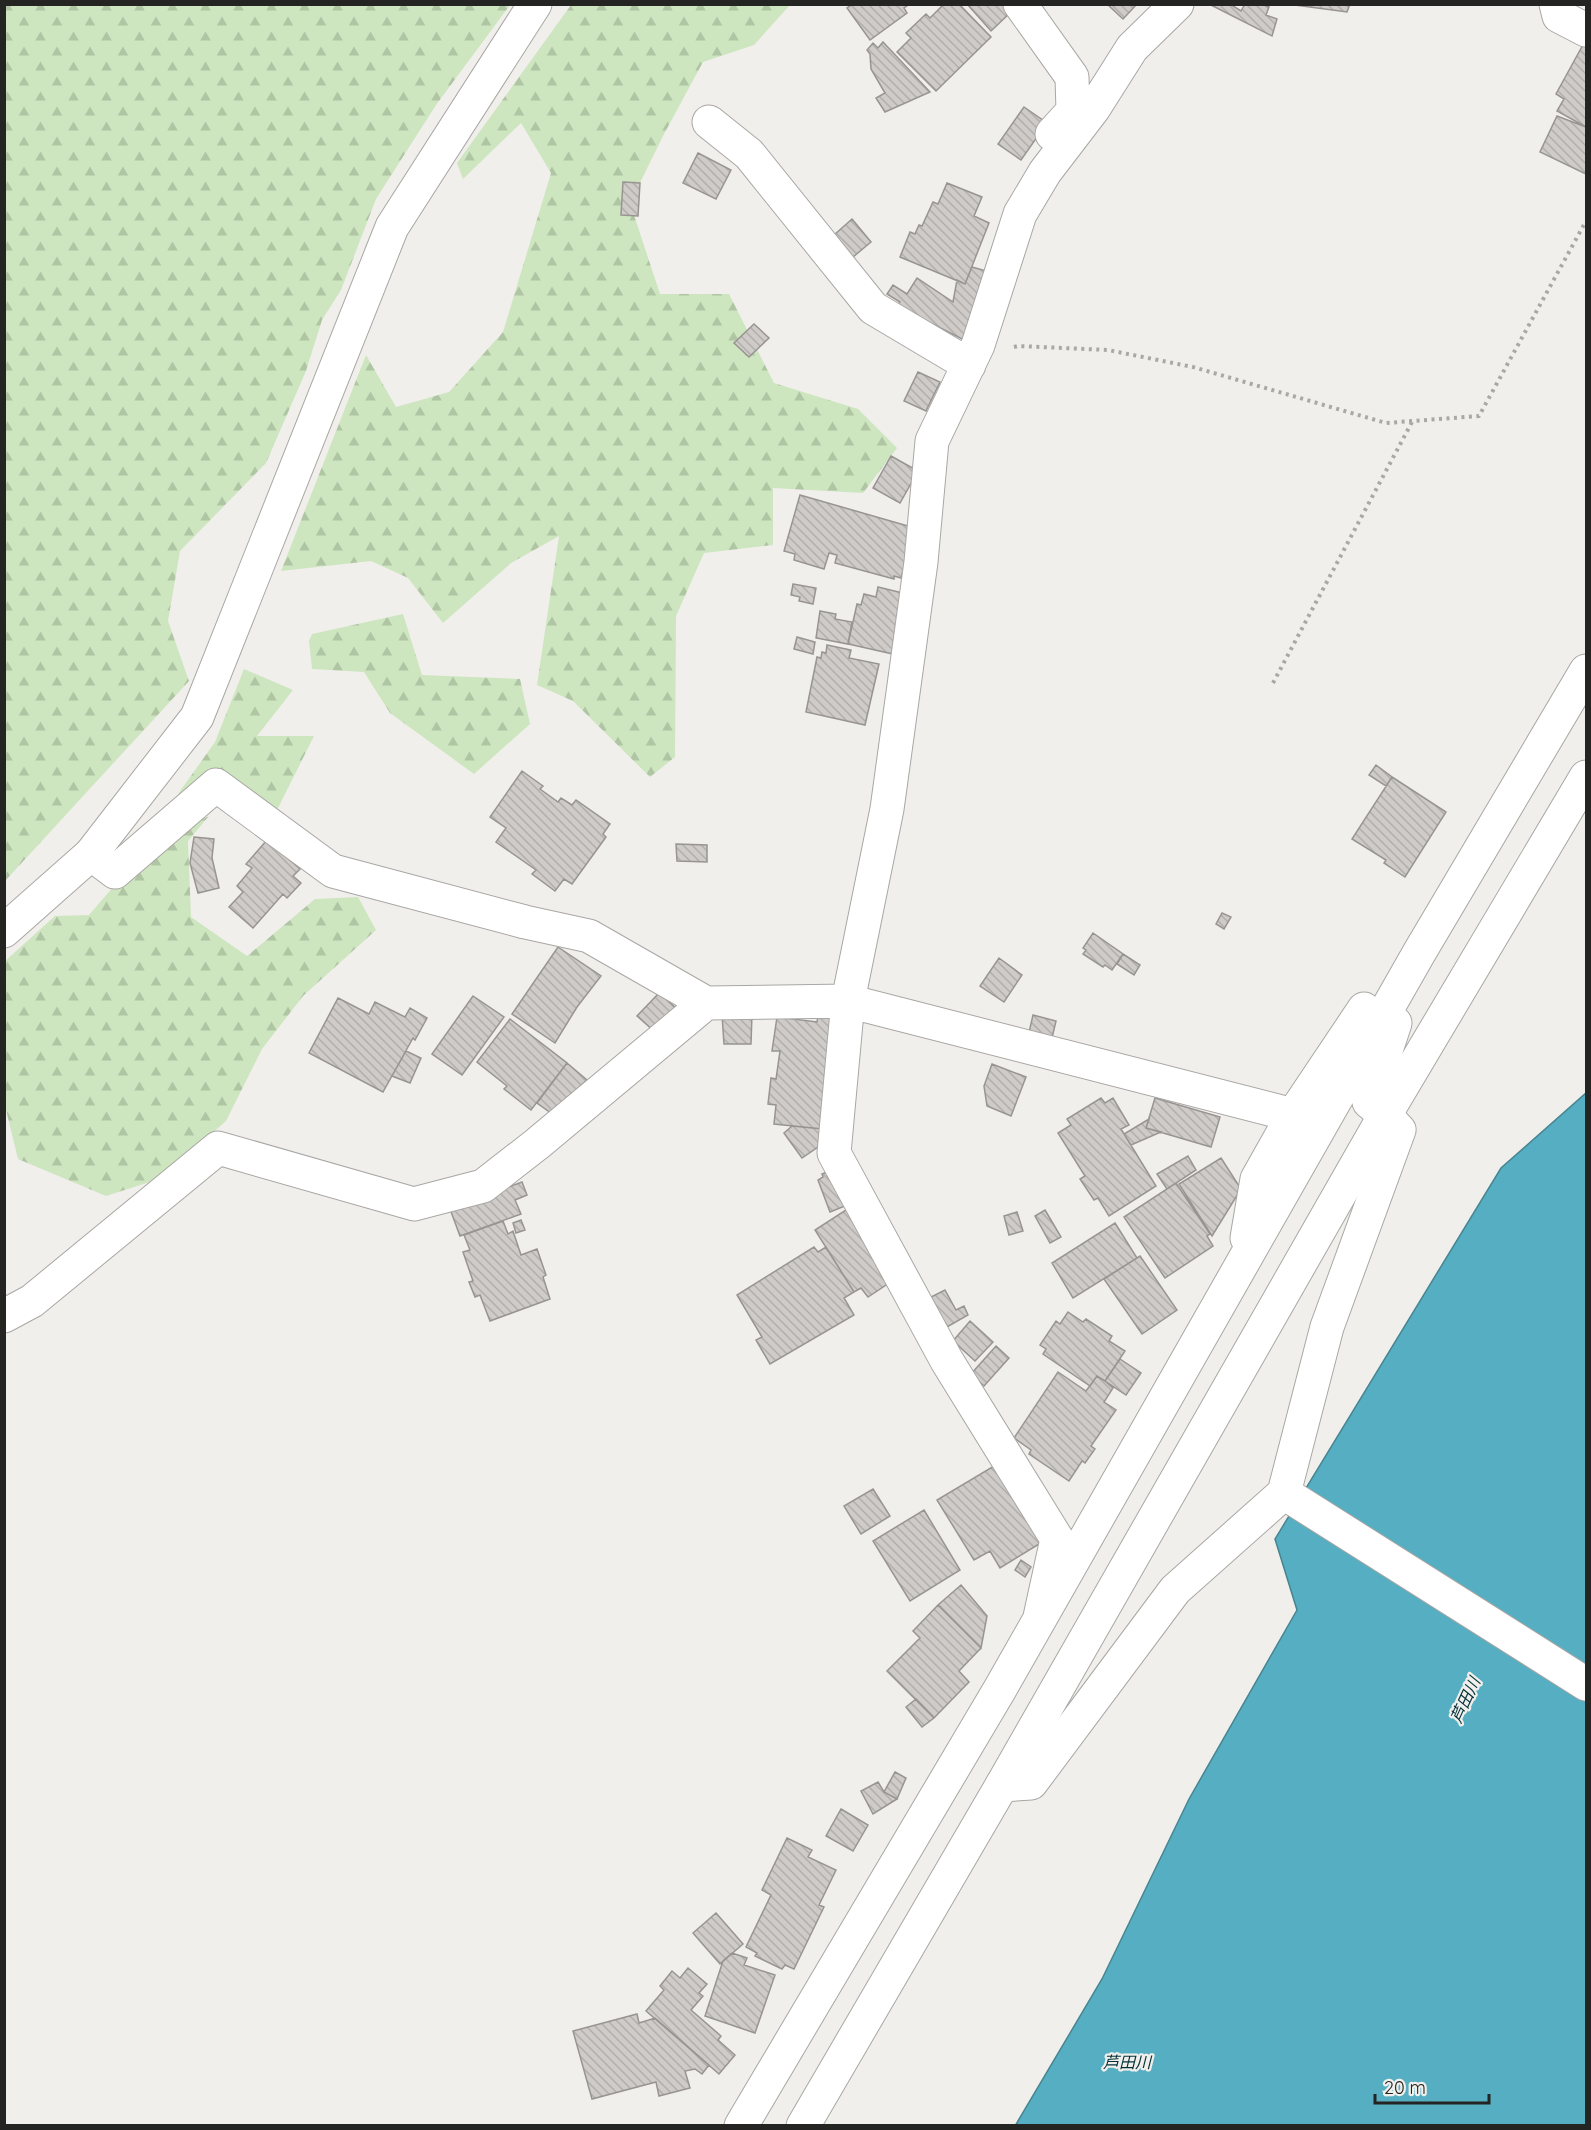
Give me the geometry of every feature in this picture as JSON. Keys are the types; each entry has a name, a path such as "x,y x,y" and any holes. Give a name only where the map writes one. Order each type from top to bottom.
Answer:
{"street":[{"path":"4,931 91,854 197,717 392,227 535,4"},
{"path":"1020,4 1072,77 1073,111 1037,152 1045,172"},
{"path":"1040,1617 1057,1539 947,1361 834,1153 848,1001 888,809 921,561 932,441 978,345 1020,214 1045,172 1094,108 1132,48 1176,4"},
{"path":"1556,4 1559,16 1587,30"},
{"path":"709,123 749,154 873,308 969,365"},
{"path":"741,2126 1040,1617 1419,953 1587,671"},
{"path":"803,2126 1002,1785 1386,1115 1587,777"},
{"path":"91,854 115,872 216,785 333,871 525,922 589,936 706,1003 848,1001 1293,1115"},
{"path":"1243,1261 1257,1179 1293,1115 1383,981 1419,953"},
{"path":"1002,1785 1031,1783 1175,1590 1284,1493 1328,1327 1399,1130 1386,1115 1369,1102 1419,953"},
{"path":"4,1316 32,1301 218,1148 414,1204 483,1186 706,1003"},
{"path":"1284,1493 1587,1684"}],"path":[{"path":"969,365 1018,346 1108,350 1192,367 1386,423 1479,416 1587,221"},
{"path":"1273,683 1413,421"}],"green space":[{"path":"5,4 510,5 436,105 376,199 341,290 322,320 306,371 266,463 180,551 168,621 189,681 5,881"},
{"path":"571,5 790,5 754,45 703,62 630,203 660,294 729,294 774,383 858,409 897,448 863,493 773,488 773,545 704,553 676,616 675,757 650,777 573,701 537,685 559,536 511,563 443,623 408,578 371,561 281,571 366,355 396,407 449,392 503,332 551,173 521,123 463,179 457,163"},
{"path":"403,614 422,675 520,679 530,724 474,774 390,713 364,672 312,669 309,641 312,634"},
{"path":"244,669 293,690 257,736 314,736 275,814 221,777 178,794 215,742"},
{"path":"209,816 188,841 191,917 247,956 315,899 358,897 376,930 303,996 262,1049 226,1121 159,1179 106,1196 18,1159 5,1106 4,962 55,916 89,915 146,849"}],"water":[{"name":"芦田川","path":"1586,1093 1586,2125 1015,2126 1102,1979 1189,1799 1297,1610 1275,1539 1501,1168"}],"building":[{"path":"853,4 908,5 904,8 907,13 870,40 847,8"},
{"path":"944,4 959,4 991,37 936,91 897,52 911,38 906,33 926,14 930,18"},
{"path":"967,4 1005,4 1012,11 991,31"},
{"path":"1107,4 1137,4 1123,19"},
{"path":"1209,4 1230,4 1241,11 1245,4 1262,4 1269,7 1266,15 1277,19 1272,36"},
{"path":"1287,4 1350,4 1347,12"},
{"path":"883,42 930,92 885,112 876,98 885,93 871,69 870,54 867,50 873,43 878,48"},
{"path":"1584,43 1586,44 1586,127 1557,111 1564,99 1556,94"},
{"path":"1024,107 1047,123 1021,160 998,144"},
{"path":"1557,116 1586,127 1586,174 1540,152"},
{"path":"698,153 731,170 716,199 683,183"},
{"path":"623,182 640,183 638,216 621,215"},
{"path":"947,183 982,197 974,216 989,223 965,284 900,257 910,232 915,234 919,225 922,226 933,202 938,204"},
{"path":"852,219 871,242 853,257 834,235"},
{"path":"972,267 986,271 966,341 897,306 900,302 887,294 893,285 907,294 917,278 953,302 957,280 965,284"},
{"path":"754,324 769,338 749,357 734,343"},
{"path":"918,372 940,382 926,411 904,401"},
{"path":"891,456 918,471 900,503 873,488"},
{"path":"800,495 915,528 901,578 894,576 894,579 835,563 837,555 829,553 824,569 794,560 795,554 784,551"},
{"path":"793,584 816,588 813,604 799,601 800,597 791,595"},
{"path":"878,587 907,594 893,654 848,644 857,604 861,605 864,594 876,597"},
{"path":"820,611 836,614 835,619 852,622 848,644 816,638"},
{"path":"797,637 815,642 813,654 794,649"},
{"path":"827,645 851,650 849,658 879,664 865,725 806,712 817,657 821,658 822,652 826,653"},
{"path":"1376,765 1392,777 1386,786 1369,775"},
{"path":"522,771 543,786 540,789 558,802 561,798 572,805 576,800 610,824 603,834 606,837 572,884 564,879 555,891 532,874 536,870 496,842 506,828 490,817"},
{"path":"1392,777 1446,812 1405,877 1384,863 1386,860 1352,839"},
{"path":"194,837 214,839 212,858 219,888 198,893 190,863"},
{"path":"267,840 300,869 293,876 301,883 287,898 283,894 253,928 229,907 243,892 237,886 252,868 246,864"},
{"path":"676,844 707,845 707,862 677,861"},
{"path":"1222,913 1231,917 1224,929 1216,924"},
{"path":"1093,933 1123,954 1112,970 1083,954 1086,950 1083,948"},
{"path":"558,947 601,976 577,1007 555,1043 512,1014"},
{"path":"1123,954 1140,965 1134,975 1117,964"},
{"path":"999,958 1022,975 1004,1002 980,986"},
{"path":"659,993 677,1009 655,1032 637,1016"},
{"path":"473,996 504,1017 462,1075 432,1054"},
{"path":"338,998 369,1014 375,1002 405,1017 410,1008 427,1018 415,1040 413,1038 383,1092 309,1053"},
{"path":"752,1014 751,1044 724,1044 722,1015"},
{"path":"1033,1015 1056,1021 1051,1042 1028,1037"},
{"path":"818,1016 836,1018 823,1129 774,1124 776,1105 768,1104 771,1078 776,1079 780,1051 772,1051 777,1017 817,1022"},
{"path":"510,1019 567,1063 531,1110 504,1089 507,1086 477,1062"},
{"path":"406,1051 421,1058 410,1083 392,1076"},
{"path":"567,1063 587,1080 551,1113 537,1103"},
{"path":"992,1064 1026,1077 1011,1116 987,1106 984,1086"},
{"path":"1101,1098 1105,1103 1113,1098 1129,1125 1121,1129 1156,1186 1109,1216 1098,1198 1094,1200 1080,1179 1085,1176 1058,1133 1071,1125 1067,1119"},
{"path":"1155,1098 1220,1117 1211,1147 1146,1128"},
{"path":"1149,1119 1146,1128 1161,1132 1131,1145 1124,1134"},
{"path":"792,1126 823,1129 818,1147 802,1158 784,1133"},
{"path":"1188,1156 1196,1170 1167,1189 1157,1174"},
{"path":"1221,1158 1241,1189 1212,1236 1179,1184"},
{"path":"838,1168 860,1200 830,1212 818,1180 823,1177 822,1174"},
{"path":"522,1182 527,1195 515,1200 521,1214 460,1236 450,1209"},
{"path":"1176,1183 1210,1234 1207,1236 1213,1246 1165,1278 1124,1217"},
{"path":"849,1208 895,1279 868,1297 861,1288 854,1292 815,1230"},
{"path":"1045,1210 1061,1237 1050,1243 1035,1216"},
{"path":"1017,1212 1023,1231 1009,1235 1004,1216"},
{"path":"521,1220 525,1230 516,1233 513,1223"},
{"path":"503,1221 508,1234 513,1231 521,1255 537,1249 546,1275 543,1277 550,1299 490,1321 480,1295 475,1297 469,1282 473,1281 463,1252 470,1250 464,1235"},
{"path":"1115,1223 1137,1258 1073,1298 1052,1263"},
{"path":"814,1247 818,1252 826,1247 854,1292 844,1298 854,1315 770,1364 756,1340 762,1337 737,1295"},
{"path":"1140,1256 1177,1310 1142,1334 1104,1279"},
{"path":"945,1290 956,1310 964,1306 968,1315 947,1327 931,1297"},
{"path":"1068,1312 1083,1322 1086,1319 1112,1336 1109,1341 1125,1351 1105,1381 1097,1376 1090,1386 1043,1354 1046,1349 1040,1345 1056,1321 1060,1324"},
{"path":"970,1321 993,1342 975,1361 953,1341"},
{"path":"996,1346 1009,1358 984,1386 971,1374"},
{"path":"1120,1359 1141,1373 1126,1395 1105,1381"},
{"path":"1058,1372 1086,1391 1097,1376 1105,1381 1113,1388 1104,1402 1116,1410 1091,1446 1095,1449 1085,1463 1082,1461 1069,1481 1029,1454 1031,1450 1014,1438"},
{"path":"994,1466 1044,1541 1000,1568 990,1551 974,1560 937,1500"},
{"path":"873,1489 890,1516 861,1534 844,1506"},
{"path":"924,1510 960,1570 910,1601 873,1541"},
{"path":"1021,1560 1031,1567 1025,1577 1015,1570"},
{"path":"961,1585 987,1616 981,1648 938,1605"},
{"path":"938,1605 981,1648 959,1671 969,1682 934,1718 887,1671 920,1638 913,1631"},
{"path":"916,1699 934,1718 922,1727 906,1707"},
{"path":"895,1772 906,1778 897,1799 884,1792"},
{"path":"878,1782 884,1792 897,1799 873,1814 861,1791"},
{"path":"841,1809 868,1825 853,1851 826,1836"},
{"path":"787,1838 812,1850 808,1857 836,1870 819,1905 824,1907 794,1969 785,1965 782,1969 755,1956 757,1953 746,1947 771,1895 762,1890"},
{"path":"716,1913 743,1944 720,1964 693,1933"},
{"path":"732,1953 747,1958 744,1965 775,1975 755,2033 705,2016 723,1961"},
{"path":"688,1968 707,1984 699,1993 703,1996 691,2010 721,2036 718,2040 735,2055 719,2074 646,2011 664,1990 660,1986 672,1971 680,1978"},
{"path":"637,2014 639,2023 655,2018 709,2065 702,2074 695,2069 685,2071 690,2088 659,2096 656,2082 592,2099 573,2031"}]}
